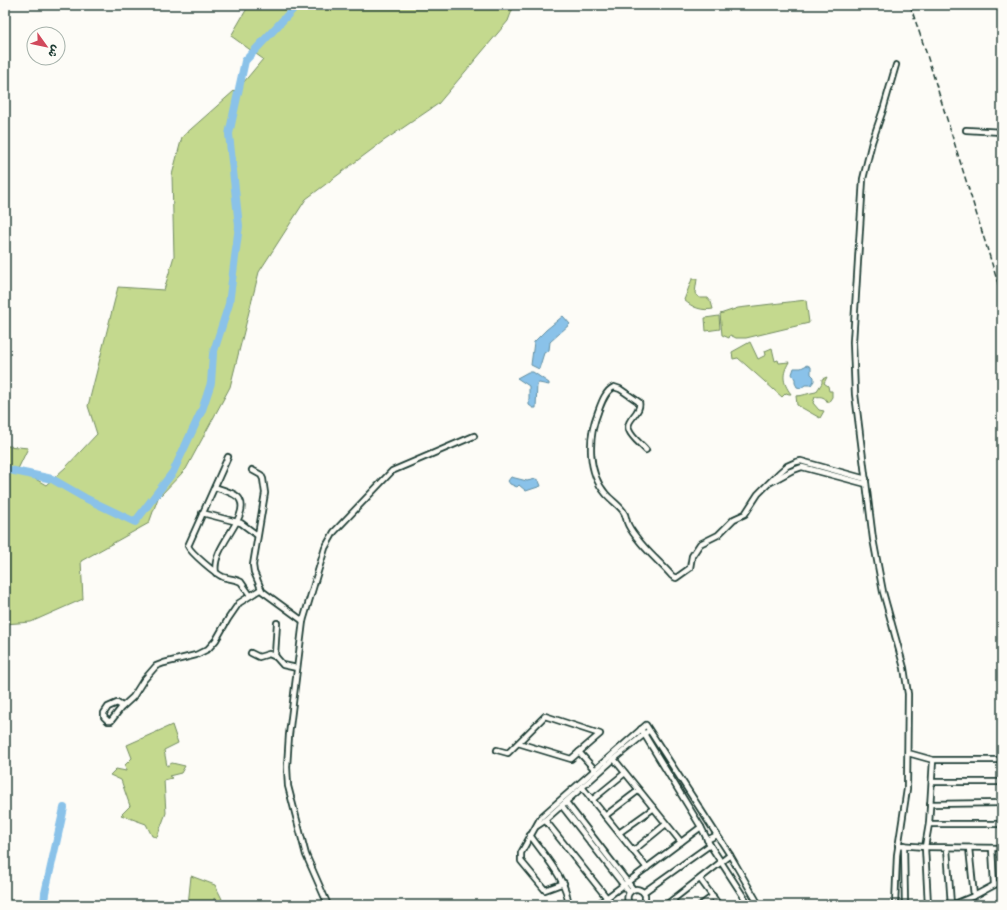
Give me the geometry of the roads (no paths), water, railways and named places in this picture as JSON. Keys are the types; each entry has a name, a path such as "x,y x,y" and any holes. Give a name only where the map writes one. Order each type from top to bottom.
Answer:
{"street":[{"path":"895,905 896,864 907,789 908,687 881,584 870,517 856,394 853,342 863,183 872,142 896,65"},
{"path":"966,130 1002,132"},
{"path":"646,450 631,434 629,428 629,424 639,409 639,403 620,389 614,387 607,392 595,422 591,450 593,466 603,490 624,512 628,524 638,540 675,578 690,568 692,556 700,544 718,535 734,519 745,514 754,499 770,482 784,471 804,467 866,481"},
{"path":"328,905 306,855 288,786 287,755 303,621 325,548 334,532 392,471 474,436"},
{"path":"228,457 188,546 190,550 216,572 223,576 240,581 250,595"},
{"path":"252,470 262,477 265,488 265,497 257,535 253,568 261,589 303,621"},
{"path":"215,487 233,495 240,500 241,509 237,522 219,552 215,563 216,572"},
{"path":"202,514 237,522 247,527 257,535"},
{"path":"122,706 133,697 142,681 157,666 196,655 212,646 239,603 261,589"},
{"path":"276,657 277,623"},
{"path":"252,653 260,657 269,654 276,657 283,665 297,668"},
{"path":"497,750 508,753 518,743 545,716 600,734 571,759 518,743"},
{"path":"537,826 541,816 646,725 717,834 759,905"},
{"path":"641,729 701,827 710,846 749,905"},
{"path":"564,883 545,890 521,861 521,853 530,835 537,826 614,759 650,730"},
{"path":"579,752 595,769 597,774"},
{"path":"908,753 934,760 1002,760"},
{"path":"614,759 681,842"},
{"path":"928,905 925,848 929,824 934,760"},
{"path":"666,769 672,764"},
{"path":"592,800 626,773"},
{"path":"676,786 683,781"},
{"path":"933,782 1002,782"},
{"path":"582,788 647,868"},
{"path":"605,816 639,790"},
{"path":"687,804 695,800"},
{"path":"930,804 1002,803"},
{"path":"564,804 631,890"},
{"path":"619,833 654,808"},
{"path":"698,823 706,817"},
{"path":"545,820 607,898"},
{"path":"633,850 666,824"},
{"path":"929,824 1002,824"},
{"path":"597,905 701,827"},
{"path":"707,840 717,834"},
{"path":"530,835 564,883 569,900 568,905"},
{"path":"898,845 925,848 1002,848"},
{"path":"644,892 710,846"},
{"path":"904,846 905,905"},
{"path":"947,848 951,905 974,896 1002,881"},
{"path":"969,848 974,896"},
{"path":"992,848 994,885"},
{"path":"666,905 730,855"},
{"path":"732,880 741,873"},
{"path":"700,879 719,905"},
{"path":"631,890 641,890 644,892"},
{"path":"630,905 627,897 631,890"},
{"path":"743,897 751,891"},
{"path":"644,892 646,898 644,905"},
{"path":"701,905 713,896"},
{"path":"672,900 676,905"}],"water":[{"path":"563,316 570,324 550,342 549,350 544,353 539,369 531,365 534,342"},
{"path":"807,365 811,367 811,374 814,377 814,381 811,385 805,385 801,388 797,387 792,374 794,368 801,368"},
{"path":"528,372 533,372 549,383 549,385 537,384 536,408 529,405 529,386 517,378"},
{"path":"511,477 527,481 536,479 539,481 541,486 526,491 519,485 517,487 510,484 508,481"}],"waterway":[{"path":"5,469 52,479 85,498 135,522 173,472 202,410 211,383 213,354 229,304 239,226 229,134 245,61 295,7 309,5"},
{"path":"44,905 45,893 64,808"}],"railway":[{"path":"910,5 1002,296"}]}
